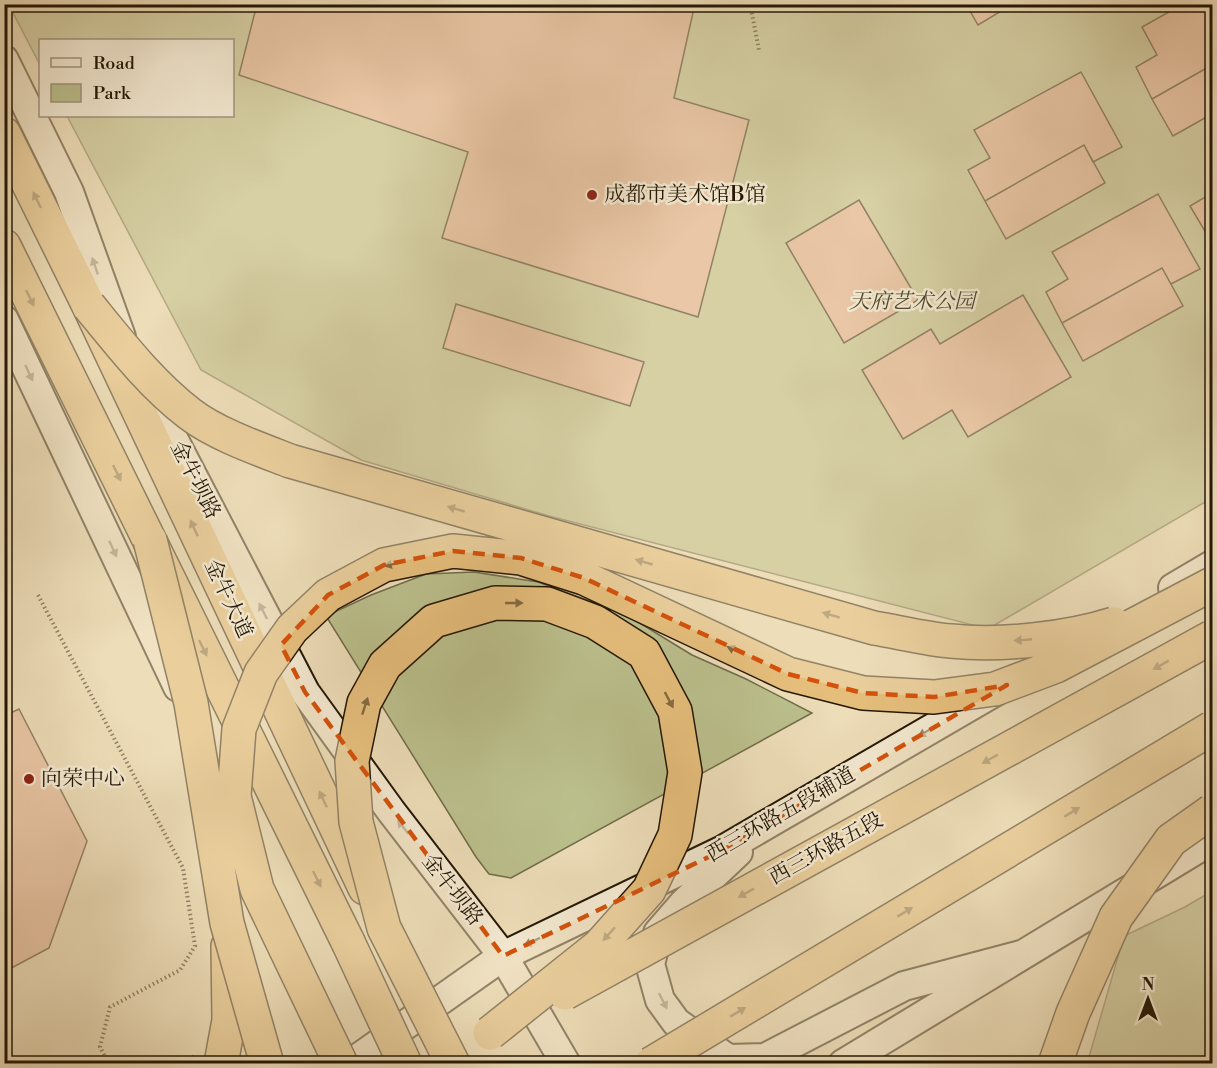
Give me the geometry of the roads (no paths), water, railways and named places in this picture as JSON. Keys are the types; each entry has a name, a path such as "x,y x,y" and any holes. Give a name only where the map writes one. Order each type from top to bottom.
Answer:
{"highway":[{"name":"金牛大道","path":"4,134 89,306 384,928 453,1064"},
{"name":"金牛大道","path":"4,246 343,932 405,1064"},
{"path":"89,306 144,372 191,415 237,440 290,461 874,628 951,641 1022,641 1100,628 1182,602"},
{"path":"150,540 191,703 227,923 267,1064"},
{"path":"352,1062 257,889 234,796 238,729 261,673 292,629 328,595 384,565 453,551 520,558 584,578 788,674 863,693 934,697 995,689 1046,670 1182,602 1212,584"},
{"path":"384,928 356,822 352,760 364,703 385,665 434,621 495,603 548,604 595,622 644,653 675,711 685,772 675,834 649,890 599,945 490,1034"},
{"name":"西三环路五段","path":"441,1064 490,1034 1212,637"},
{"path":"651,1064 1212,728"},
{"path":"1055,1064 1073,1013 1116,917 1171,840 1212,811"},
{"path":"212,1059 229,1020 227,923"}],"main road":[{"name":"金牛坝路","path":"4,60 69,192 116,328 305,692 391,812 503,956 566,1064"},
{"path":"4,320 352,1062"},
{"name":"西三环路五段辅道","path":"352,1062 503,956 721,851 1212,565"},
{"path":"768,824 684,903 658,933 650,964 660,1000 676,1022 728,1059 765,1058 904,986 1021,955"},
{"path":"843,1064 1212,840"}],"place":[{"name":"成都市美术馆B馆","path":"592,195"},
{"name":"向荣中心","path":"29,779"}],"park label":[{"name":"天府艺术公园","path":"912,302"}]}
